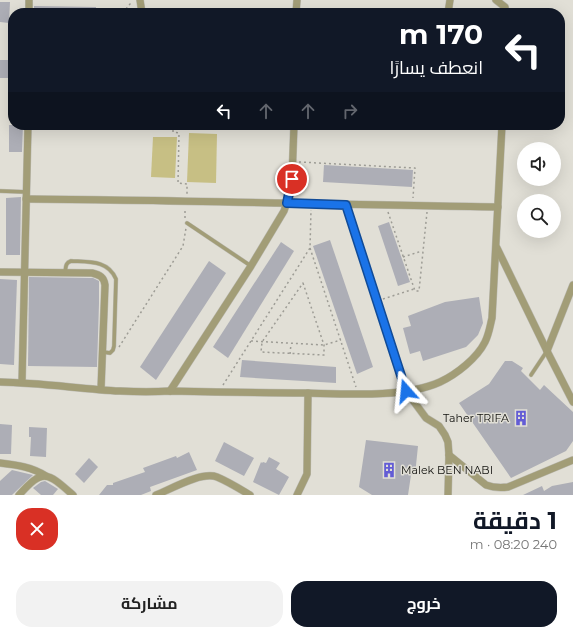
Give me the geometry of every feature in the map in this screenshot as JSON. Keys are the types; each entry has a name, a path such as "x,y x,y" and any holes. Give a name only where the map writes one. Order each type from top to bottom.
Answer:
{"street":[{"path":"496,0 505,6 505,8"},
{"path":"22,382 28,130"},
{"path":"170,391 280,219 287,203 291,188 294,130"},
{"path":"0,382 22,382 144,392 170,391 359,394 406,391 441,382 459,370 475,355 485,343 489,332 492,318 502,130"},
{"path":"27,195 346,205 498,207"},
{"path":"346,205 406,391 426,418 439,426 445,435 450,455 447,494"},
{"path":"496,247 573,402"},
{"path":"0,272 98,274 106,285 101,389"},
{"path":"547,351 573,285"},
{"path":"297,495 307,474 308,393"},
{"path":"450,455 493,488 508,487 573,460"},
{"path":"0,463 27,467 36,470 54,479 73,495"},
{"path":"19,495 38,477 46,476"},
{"path":"156,495 167,493 198,478 209,476 217,477 250,495"}],"lane":[{"path":"0,191 27,195"},
{"path":"186,223 251,266"},
{"path":"65,273 66,265 71,261 98,263 107,266 113,272 116,279 113,350 110,353 103,352"},
{"path":"531,374 547,351"}],"path":[{"path":"127,8 130,4 140,2"},
{"path":"113,350 119,349 183,246 186,223 184,214 187,184 178,184 179,133 173,132 173,130"},
{"path":"293,162 415,168 413,206"},
{"path":"311,203 310,248 359,394"},
{"path":"386,206 414,291 419,291 428,206"},
{"path":"219,392 310,248"},
{"path":"403,258 423,251"},
{"path":"303,283 324,345 324,355 261,352 262,342 303,283"},
{"path":"377,301 414,289"},
{"path":"251,341 324,345 340,340"},
{"path":"290,354 291,344"}],"shaded area":[{"path":"189,133 217,134 216,183 187,182"},
{"path":"153,137 177,137 175,178 151,177"}],"building":[{"path":"0,2 10,2 10,8 8,8 8,23 0,22"},
{"path":"34,6 96,7 96,8 34,8"},
{"path":"0,60 8,60 8,78 0,78"},
{"path":"9,130 23,130 22,152 9,152"},
{"path":"324,165 413,170 412,187 323,182"},
{"path":"21,197 20,255 6,255 6,198"},
{"path":"389,222 410,282 398,286 378,226"},
{"path":"330,240 373,367 357,374 313,246"},
{"path":"281,242 294,251 228,358 213,347"},
{"path":"209,261 226,273 156,380 140,367"},
{"path":"29,277 93,278 99,281 97,367 28,366"},
{"path":"0,279 17,280 14,365 0,364"},
{"path":"479,297 483,323 478,335 466,347 423,361 420,351 410,354 403,328 411,326 408,316 445,302"},
{"path":"242,360 336,367 336,383 240,377"},
{"name":"Taher TRIFA","path":"505,361 512,361 523,368 521,371 540,390 544,385 573,412 573,441 566,451 511,478 459,403 489,384"},
{"path":"0,424 12,425 11,454 0,454"},
{"path":"29,427 47,428 46,457 30,456 31,437 29,437"},
{"name":"Malek BEN NABI","path":"366,440 418,446 415,475 411,475 408,495 372,495 359,487"},
{"path":"224,442 254,458 244,476 215,461"},
{"path":"189,452 197,470 150,487 151,491 141,495 99,495 107,485 113,485 113,483 145,472 143,468 176,456 177,458"},
{"path":"269,457 280,463 276,469 289,477 279,495 253,482 261,462 266,463"},
{"path":"89,458 98,467 84,483 75,474"},
{"path":"12,470 33,475 12,495 0,495 0,481"},
{"path":"45,481 58,489 53,495 41,495 33,488"},
{"path":"573,482 573,495 523,495 542,486 544,491 552,486"}],"place":[{"name":"Taher TRIFA","path":"521,418"},
{"name":"Malek BEN NABI","path":"389,470"}],"route":[{"path":"292,179 287,203 346,205 406,391"}]}
